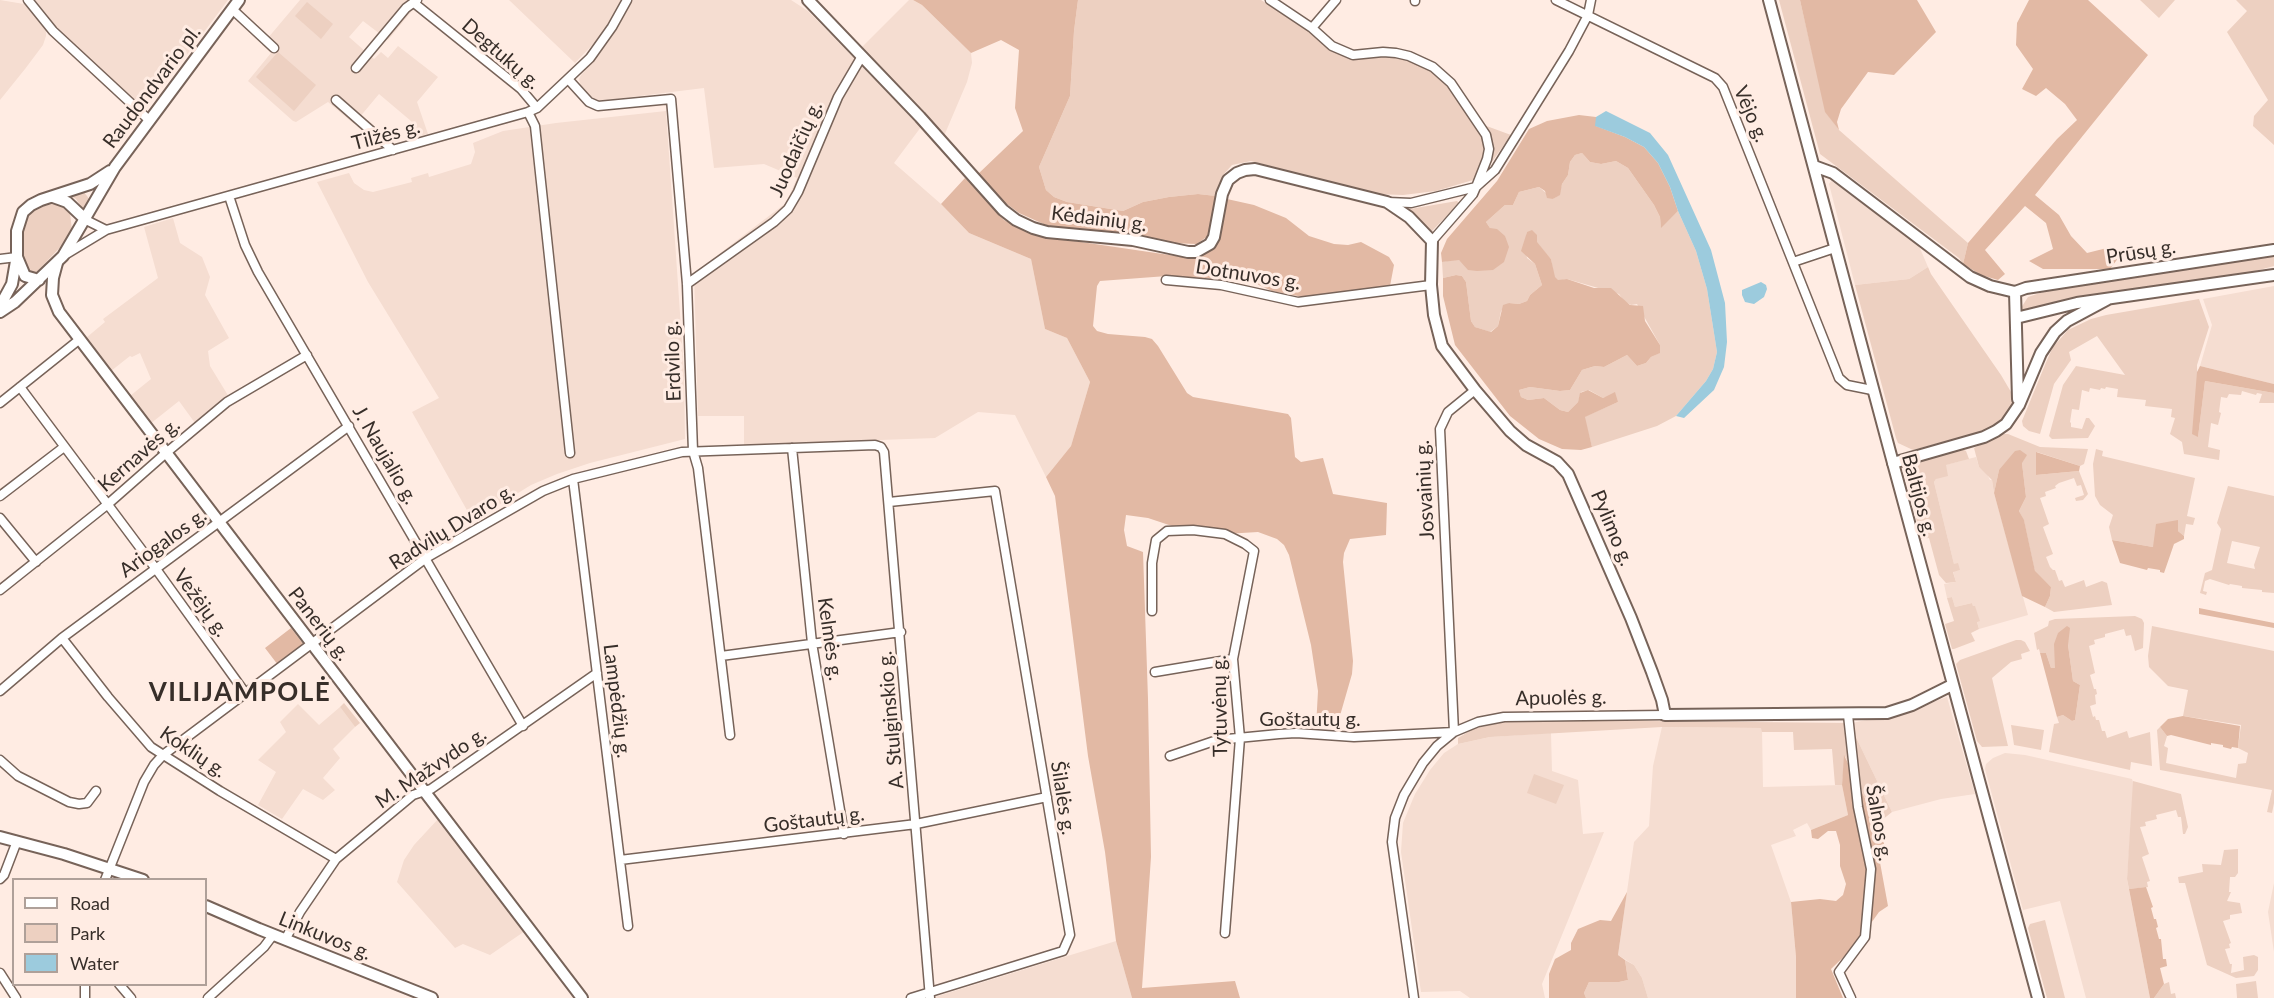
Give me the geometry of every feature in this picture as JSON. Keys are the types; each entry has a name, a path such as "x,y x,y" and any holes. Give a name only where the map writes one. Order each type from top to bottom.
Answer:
{"main road":[{"name":"Kėdainių g.","path":"808,0 1003,210 1016,220 1033,228 1047,232 1133,240 1196,252 1210,244 1214,237 1222,194 1228,180 1245,170 1264,170 1387,202"},
{"name":"Baltijos g.","path":"1769,0 1872,390 2038,998"},
{"name":"Raudondvario pl.","path":"86,220 115,167 235,5"},
{"name":"Prūsų g.","path":"1814,166 1833,173 1970,277 1990,286 2015,292 2026,288 2274,250"},
{"name":"Raudondvario pl.","path":"53,197 90,184 115,167"},
{"path":"0,306 12,284 17,257 17,231 23,212 31,205 53,197 68,202 86,220 60,260 0,312"},
{"path":"1387,202 1419,225 1432,241 1431,285 1434,315 1442,346 1475,390"},
{"path":"17,257 25,276 39,280"},
{"name":"Panerių g.","path":"60,260 52,286 54,303 582,998"},
{"path":"2016,318 2077,303 2274,275"},
{"path":"2015,292 2019,405"},
{"path":"1893,463 1984,437 2006,424 2019,405 2041,353 2055,332 2067,321 2108,299"},
{"name":"Pylimo g.","path":"1475,390 1519,439 1557,462 1568,474 1632,618 1656,681 1665,715"},
{"name":"Apuolės g.","path":"1665,715 1874,715 1898,711 1952,685"},
{"path":"0,837 110,867 140,878"},
{"name":"Linkuvos g.","path":"207,906 432,998"}],"street":[{"path":"28,0 52,31 149,120"},
{"name":"Tilžės g.","path":"60,260 106,231 537,108 590,58 627,0"},
{"path":"1270,0 1312,28 1332,46 1353,55 1396,53 1424,62 1451,83 1486,135 1489,149 1487,159 1473,194 1432,241"},
{"path":"1312,28 1336,0"},
{"name":"Vėjo g.","path":"1556,0 1715,78 1723,87 1839,378 1848,385 1872,390"},
{"path":"1387,202 1411,203 1476,187 1495,170 1569,51 1588,15 1591,0"},
{"path":"356,68 406,8 416,1"},
{"name":"Degtukų g.","path":"416,1 521,89 537,108"},
{"path":"235,5 274,48"},
{"name":"Juodaičių g.","path":"687,284 774,222 788,209 798,192 838,97 862,56"},
{"name":"Erdvilo g.","path":"568,79 589,102 598,106 671,99 687,284 693,451 698,468 730,735"},
{"path":"336,100 393,150"},
{"path":"528,112 535,126 570,453"},
{"name":"J. Naujalio g.","path":"229,196 251,259 523,726"},
{"path":"86,220 106,231"},
{"path":"1793,262 1835,248"},
{"path":"0,259 17,257"},
{"name":"Dotnuvos g.","path":"1166,280 1221,285 1298,302 1431,285"},
{"path":"0,403 80,339"},
{"name":"Kernavės g.","path":"0,590 108,504 227,402 307,355"},
{"name":"Vežėjų g.","path":"20,387 246,694"},
{"name":"Josvainių g.","path":"1454,732 1440,429 1443,418 1448,412 1475,390"},
{"name":"Ariogalos g.","path":"0,691 62,638 349,426"},
{"name":"Radvilų Dvaro g.","path":"105,878 144,782 163,755 426,558 543,490 573,478 693,451 875,445"},
{"name":"A. Stulginskio g.","path":"875,445 881,447 884,452 889,502 929,995"},
{"path":"0,496 64,447"},
{"name":"Kelmės g.","path":"792,448 812,643 844,834"},
{"name":"Lampėdžių g.","path":"573,478 628,926"},
{"name":"Šilalės g.","path":"889,502 995,491 1070,935 1063,951 929,995 911,998"},
{"path":"0,518 36,562"},
{"name":"Tytuvėnų g.","path":"1152,611 1152,563 1156,540 1167,531 1225,534 1254,551 1233,659 1240,738 1225,933"},
{"path":"721,656 901,632"},
{"name":"Koklių g.","path":"62,638 151,747 336,859"},
{"path":"1155,672 1233,659"},
{"name":"M. Mažvydo g.","path":"285,940 300,912 336,859 413,795 425,791 523,726 597,673"},
{"name":"Apuolės g.","path":"1414,998 1394,854 1393,830 1404,795 1423,763 1454,732 1479,722 1504,717 1665,715"},
{"name":"Šalnos g.","path":"1848,715 1858,807 1871,869 1866,938 1839,972 1851,998"},
{"name":"Goštautų g.","path":"1170,756 1217,740 1296,733 1354,737 1454,732"},
{"path":"0,760 18,776 69,802 87,803 96,791"},
{"name":"Goštautų g.","path":"620,860 916,824 1047,796"},
{"path":"0,879 17,841"},
{"path":"208,998 264,947 273,935"},
{"path":"0,973 16,998"},
{"path":"120,986 131,998"}],"shaded area":[{"path":"0,0 24,4 46,30 46,36 43,45 0,100"},
{"path":"35,0 228,0 144,112 56,26"},
{"path":"300,0 421,0 388,40 363,21 349,37 374,59 381,52 388,58 398,46 438,77 417,102 428,134 415,137 411,121 379,94 354,124 328,102 296,122 248,81 271,53 262,45"},
{"path":"509,0 623,0 598,39 575,63"},
{"path":"632,0 791,0 808,11 921,127 894,163 941,204 969,233 1031,259 1045,329 1067,338 1090,382 1071,446 1046,477 1015,415 978,412 935,438 744,445 744,416 698,416 694,273 786,203 797,178 764,164 714,168 704,88 599,101 581,87 579,79 581,75 601,52"},
{"path":"909,0 922,5 971,53 972,63 967,82 944,136 862,47"},
{"path":"913,0 1078,0 1070,96 1039,167 1046,190 1054,197 1067,202 1123,211 1143,202 1169,197 1198,194 1216,196 1208,236 1197,244 1170,243 1107,232 1048,226 1019,213 1000,199 977,175 1023,131 1015,108 1019,50 1001,40 971,53 922,5"},
{"path":"1800,0 1917,0 1936,32 1894,75 1868,72 1841,109 1837,122 1839,130 1825,112"},
{"path":"2029,0 2088,0 2148,55 2035,195 2059,215 2071,236 2087,253 2107,248 2119,257 2110,269 2043,269 2029,261 2053,249 2046,223 2025,206 1985,250 2005,274 1998,280 1981,275 1963,264 1968,243 2057,139 2077,120 2065,104 2046,88 2036,96 2022,89 2033,69 2016,45 2017,23"},
{"path":"666,111 684,371 685,439 590,463 557,474 531,485 473,521 412,412 439,398 368,282 317,182 349,173 354,183 364,190 373,192 412,182 411,178 428,173 429,177 471,164 475,152 473,143 503,131"},
{"path":"1579,115 1596,117 1596,126 1644,147 1658,163 1670,187 1678,211 1661,228 1660,217 1654,205 1628,168 1616,161 1601,164 1590,162 1582,153 1575,155 1570,162 1568,175 1562,184 1560,195 1553,199 1547,198 1545,191 1539,187 1519,192 1513,205 1505,205 1486,222 1490,228 1497,229 1505,236 1509,247 1504,262 1493,270 1477,271 1468,270 1459,260 1442,262 1441,253 1447,239 1497,181 1529,129 1547,121"},
{"path":"965,178 1004,220 1023,230 1054,238 1183,257 1199,255 1213,248 1218,241 1227,199 1254,205 1286,218 1309,236 1334,244 1348,245 1361,242 1389,257 1394,265 1390,286 1316,296 1298,296 1272,291 1239,276 1220,279 1167,276 1100,281 1097,286 1093,326 1097,331 1152,339 1187,393 1193,397 1288,414 1291,418 1295,457 1301,462 1323,458 1333,494 1387,503 1386,535 1350,539 1344,553 1353,661 1352,674 1337,726 1316,727 1318,691 1311,645 1289,555 1284,545 1277,539 1258,532 1225,534 1172,526 1148,518 1126,515 1124,530 1127,546 1143,552 1148,699 1151,857 1142,988 1235,981 1240,998 1132,998 1116,941 1105,852 1088,756 1055,496 1046,477 1071,446 1090,382 1067,338 1045,329 1031,259 969,233 941,204"},
{"path":"1831,181 1919,246 1928,267 1909,279 1855,285 1829,184"},
{"path":"173,218 180,243 202,257 210,277 205,295 229,338 208,351 210,366 229,397 195,423 179,401 150,424 130,396 151,379 140,353 130,356 111,371 86,338 105,322 103,319 158,278 144,227"},
{"path":"1532,230 1537,235 1537,242 1551,259 1555,277 1558,280 1567,279 1594,288 1611,288 1630,305 1643,306 1645,321 1660,345 1660,353 1651,357 1646,363 1637,366 1627,355 1604,367 1595,366 1582,370 1570,390 1530,387 1519,390 1521,397 1528,400 1544,398 1560,410 1568,412 1578,402 1580,393 1588,390 1603,398 1615,392 1618,402 1585,417 1592,447 1581,450 1562,449 1539,439 1510,416 1455,345 1443,296 1443,278 1462,276 1466,282 1471,321 1475,327 1491,332 1498,326 1503,305 1527,301 1530,295 1542,285 1535,264 1521,251 1527,232"},
{"path":"2274,286 2274,384 2200,366 2212,325 2203,299"},
{"path":"2200,366 2274,384 2274,393 2205,381 2198,437 2192,434 2197,372"},
{"path":"2020,450 2027,455 2022,463 2026,497 2019,511 2024,520 2035,571 2051,587 2045,607 2022,596 1994,493 1999,470 2015,451"},
{"path":"2036,452 2080,466 2079,471 2036,475"},
{"path":"1976,457 1979,467 1992,480 2028,615 1979,629 1972,603 1955,607 1952,597 1947,598 1944,584 1956,582 1953,571 1960,570 1954,564 1934,482 1945,465"},
{"path":"2178,520 2178,531 2184,539 2174,544 2164,573 2160,570 2148,568 2147,570 2120,563 2112,540 2153,547 2156,524"},
{"path":"2199,608 2274,623 2274,628 2199,614"},
{"path":"2067,626 2070,628 2068,645 2073,681 2080,685 2075,720 2072,721 2063,715 2057,717 2040,653 2046,653 2051,668 2055,668 2054,644 2058,633"},
{"path":"291,628 304,645 278,665 265,648"},
{"path":"1947,697 1975,794 1941,799 1892,812 1854,733 1852,723 1904,712"},
{"path":"298,704 319,725 340,707 355,727 333,749 340,758 323,778 335,790 323,800 303,789 282,819 258,805 276,772 258,760 286,732 280,722"},
{"path":"2183,716 2240,726 2238,748 2232,747 2231,749 2223,745 2211,743 2211,745 2167,736 2160,727 2168,719"},
{"path":"1662,727 1762,728 1763,787 1842,785 1848,815 1811,830 1807,823 1793,830 1796,836 1771,845 1791,902 1796,957 1796,998 1648,998 1642,978 1634,965 1618,955 1634,842 1649,826 1653,766"},
{"path":"1551,733 1552,771 1578,780 1583,834 1604,832 1542,984 1545,998 1470,998 1460,991 1421,992 1401,852 1403,823 1415,794 1444,753 1458,744 1490,737"},
{"path":"2005,753 2025,755 2132,779 2134,785 2127,879 2150,998 2086,998 2060,901 2023,910 1985,769 1986,764 1993,758"},
{"path":"1844,755 1883,836 1885,851 1879,857 1888,906 1879,912 1854,947 1831,969 1843,998 1796,998 1796,957 1791,902 1820,899 1836,901 1843,895 1846,884 1840,866 1840,845 1836,831 1828,831 1818,839 1812,838 1811,830 1848,815 1842,785"},
{"path":"439,818 525,931 490,955 463,944 455,948 397,882 404,860 414,845"},
{"path":"2274,883 2274,952 2268,912"},
{"path":"2146,887 2158,927 2156,928 2159,939 2161,939 2163,959 2166,959 2167,966 2160,968 2164,984 2154,998 2150,998 2129,889"},
{"path":"1627,892 1618,955 1625,960 1628,980 1589,982 1584,993 1586,998 1549,998 1549,974 1555,959 1571,950 1571,943 1578,929 1600,920 1611,921"},
{"path":"1116,941 1132,998 935,998 935,997"}],"green space":[{"path":"1078,0 1261,0 1306,28 1339,53 1387,54 1417,62 1441,75 1473,121 1511,135 1489,166 1473,180 1436,191 1403,195 1374,194 1251,161 1232,165 1224,174 1216,196 1198,194 1169,197 1143,202 1123,211 1067,202 1054,197 1046,190 1039,167 1070,96"},
{"path":"1779,0 1800,0 1826,112 1839,130 1968,243 1963,264 1959,258 1820,154"},
{"path":"2140,0 2175,0 2159,18"},
{"path":"2236,0 2274,0 2274,145 2253,126 2254,116 2268,100 2227,32 2247,11"},
{"path":"307,2 333,24 321,39 295,16"},
{"path":"278,52 316,85 294,111 256,77"},
{"path":"1582,153 1590,162 1601,164 1616,161 1628,168 1654,205 1660,217 1661,227 1678,211 1696,251 1707,289 1717,352 1713,369 1706,381 1676,416 1657,426 1592,447 1584,417 1618,402 1609,396 1603,398 1589,390 1581,392 1578,402 1568,412 1560,410 1544,398 1528,400 1521,397 1519,390 1530,387 1570,390 1582,370 1595,366 1604,367 1627,355 1637,366 1646,363 1659,353 1660,345 1637,304 1631,305 1619,294 1567,279 1558,281 1554,277 1551,259 1527,232 1525,244 1527,258 1535,264 1542,285 1530,295 1527,301 1519,304 1509,303 1501,311 1498,326 1490,332 1475,327 1471,321 1466,282 1462,276 1443,278 1442,262 1458,259 1464,264 1490,228 1486,222 1505,205 1513,205 1519,192 1539,187 1553,199 1559,195 1568,175 1570,162 1575,155"},
{"path":"83,191 91,201 83,210 76,199 69,195"},
{"path":"1457,201 1459,203 1432,231 1409,211 1410,209"},
{"path":"52,204 62,205 70,213 72,230 67,240 34,275 27,271 23,263 23,224 35,208"},
{"path":"2274,255 2274,266 2244,274 2023,312 2021,308 2028,297 2043,292"},
{"path":"1928,267 2001,375 2014,397 2014,402 2011,410 2000,422 1978,433 1913,450 1898,443 1896,438 1855,285 1909,279"},
{"path":"2199,299 2209,327 2197,365 2198,437 2205,381 2274,393 2274,403 2259,403 2262,394 2257,393 2256,395 2242,391 2241,395 2229,394 2227,398 2221,397 2218,425 2211,423 2208,447 2220,450 2219,460 2184,454 2182,442 2170,434 2175,418 2171,417 2172,409 2145,406 2146,400 2117,397 2118,389 2106,387 2100,390 2090,388 2089,392 2082,390 2079,410 2072,409 2071,427 2082,429 2086,418 2089,418 2095,426 2088,438 2052,439 2049,436 2063,385 2076,366 2125,375 2097,336 2069,352 2071,360 2054,384 2040,434 2029,431 2023,426 2022,421 2053,347 2068,330 2106,315"},
{"path":"2003,434 2040,447 2088,449 2084,464 2080,466 2037,452 2036,475 2079,471 2088,494 2083,500 2076,501 2075,498 2084,495 2081,485 2077,486 2074,478 2059,483 2055,486 2056,488 2045,492 2046,496 2040,498 2049,524 2043,527 2053,554 2046,557 2050,567 2055,570 2059,581 2062,580 2065,587 2084,580 2086,587 2102,581 2107,583 2112,605 2054,612 2045,607 2051,587 2035,572 2024,521 2019,511 2026,497 2022,463 1999,470 1994,493 1992,480 1979,467 1974,448"},
{"path":"1962,449 1966,451 1969,459 1946,465 1948,476 1936,479 1934,482 1954,564 1958,563 1960,570 1953,572 1956,582 1946,583 1939,575 1929,538 1921,539 1906,477 1915,463"},
{"path":"2096,449 2103,451 2102,456 2195,478 2187,516 2195,518 2193,525 2186,524 2184,536 2178,531 2153,547 2112,540 2109,527 2113,515 2100,505 2095,496 2093,464"},
{"path":"2228,486 2274,496 2274,593 2242,588 2242,586 2229,585 2210,579 2205,581 2203,591 2207,592 2206,595 2200,593 2205,573 2212,570 2221,529 2217,523","holes":["2232,541 2260,547 2254,565 2255,569 2227,563"]},
{"path":"1952,597 1955,607 1972,603 1980,621 1977,622 1979,629 1971,633 1975,641 1954,649 1952,649 1945,624 1954,621 1947,598"},
{"path":"2135,616 2142,619 2144,623 2143,648 2135,651 2131,635 2126,636 2124,629 2105,634 2105,637 2094,640 2095,644 2089,646 2095,673 2090,675 2097,694 2095,695 2096,704 2090,706 2093,717 2099,720 2107,738 2127,731 2129,738 2150,732 2152,766 2131,762 2130,770 2049,752 2054,724 2059,723 2057,717 2063,715 2072,721 2075,720 2080,685 2073,681 2068,645 2055,668 2051,668 2046,653 2040,653 2039,649 2037,650 2034,633 2048,626 2049,621 2055,619"},
{"path":"2152,626 2274,651 2274,803 2272,813 2267,812 2272,790 2160,770 2157,730 2160,727 2167,736 2164,746 2168,748 2166,763 2236,778 2238,764 2246,763 2248,753 2238,748 2241,725 2183,716 2188,690 2168,686 2149,667 2148,656"},
{"path":"2016,640 2025,642 2030,651 2021,654 2022,659 2011,662 1992,678 2008,746 1982,747 1977,741 1956,664 1960,660"},
{"path":"344,703 360,723 355,727 340,707"},
{"path":"1548,720 1852,723 1854,733 1892,812 1877,824 1845,756 1842,785 1835,785 1832,749 1794,750 1793,732 1762,732 1761,728 1662,727 1490,737 1458,744 1458,738 1473,729 1504,722"},
{"path":"2011,725 2044,730 2041,750 2014,745"},
{"path":"1534,774 1564,785 1556,804 1527,793"},
{"path":"2133,781 2181,794 2188,827 2183,834 2181,817 2178,817 2176,810 2156,815 2157,819 2145,822 2146,826 2140,827 2149,854 2142,857 2150,881 2147,882 2148,887 2129,889 2127,879"},
{"path":"2238,849 2238,873 2235,877 2230,877 2229,892 2231,892 2227,901 2240,903 2242,913 2230,915 2230,919 2223,921 2231,943 2230,948 2225,949 2230,964 2232,964 2231,973 2244,970 2243,957 2254,955 2258,957 2258,970 2254,976 2236,978 2207,965 2185,883 2179,883 2178,877 2203,872 2202,864 2221,865 2224,850"},
{"path":"2045,920 2065,998 2047,998 2028,928 2030,924"},
{"path":"1625,960 1634,965 1642,978 1648,998 1586,998 1584,993 1589,982 1628,980"},
{"path":"2256,981 2258,998 2237,998 2236,984"},
{"path":"2169,982 2171,994 2175,993 2176,998 2154,998 2164,984"}],"water":[{"path":"1606,111 1650,133 1668,155 1711,250 1725,303 1727,342 1724,367 1714,390 1684,418 1676,416 1706,381 1713,369 1717,352 1707,289 1696,251 1658,163 1644,147 1595,126 1596,117"},
{"path":"1761,282 1766,285 1767,289 1764,297 1754,304 1745,302 1742,290"}],"district":[{"name":"VILIJAMPOLĖ","path":"240,693"}]}
